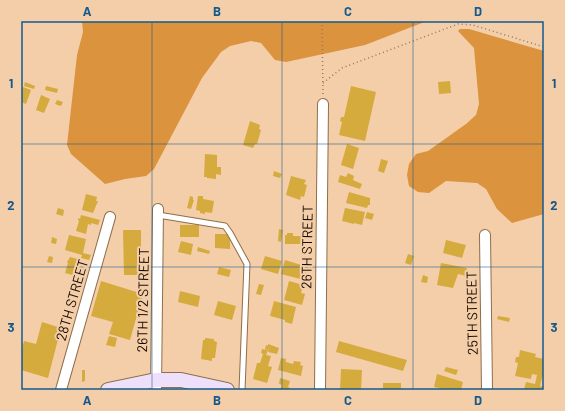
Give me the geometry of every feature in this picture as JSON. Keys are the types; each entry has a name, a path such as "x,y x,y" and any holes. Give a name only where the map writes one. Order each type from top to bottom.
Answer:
{"main road":[{"path":"108,390 156,385 181,380 227,390"}],"street":[{"name":"26TH STREET","path":"320,390 323,104"},
{"name":"26TH 1/2 STREET","path":"156,385 158,212"},
{"name":"28TH STREET","path":"61,390 110,217"},
{"name":"25TH STREET","path":"485,235 487,390"}],"lane":[{"path":"158,212 225,226 247,264 242,390"}],"path":[{"path":"322,21 323,104"},
{"path":"323,83 342,68 458,24 473,25 544,47"}],"shaded area":[{"path":"82,21 427,21 365,45 286,62 275,60 261,43 251,41 230,46 221,52 202,78 154,169 146,176 105,184 71,154 67,145 77,55 83,32"},
{"path":"460,29 469,29 544,51 544,214 512,223 497,209 486,189 477,183 446,181 429,193 418,192 409,186 407,175 409,164 416,154 428,151 476,115 479,104 474,48 458,31"}],"building":[{"path":"450,81 451,93 439,94 438,82"},
{"path":"25,82 35,86 34,89 24,86"},
{"path":"46,86 58,89 57,93 45,90"},
{"path":"351,86 376,92 365,141 339,135 342,122 340,121 341,117 344,117"},
{"path":"23,87 31,90 26,104 21,102 21,92"},
{"path":"41,95 50,99 44,113 36,110"},
{"path":"57,100 63,102 61,106 55,104"},
{"path":"250,121 260,125 259,129 261,130 257,144 255,144 253,148 243,145"},
{"path":"347,144 359,148 353,169 341,165"},
{"path":"205,154 217,155 217,167 221,167 221,175 216,174 216,179 204,177"},
{"path":"381,159 388,161 384,173 378,171"},
{"path":"274,171 282,174 280,178 273,176"},
{"path":"348,173 354,176 353,180 362,184 360,189 338,182 340,175 346,177"},
{"path":"291,176 306,180 304,184 307,185 304,197 301,196 300,200 286,195"},
{"path":"349,192 370,198 370,205 368,205 367,208 346,203"},
{"path":"86,194 97,197 96,201 98,201 93,213 82,210"},
{"path":"190,196 193,197 194,200 191,209 187,208"},
{"path":"198,196 203,196 203,199 214,201 212,213 205,212 205,214 196,210"},
{"path":"58,208 64,210 63,216 56,214"},
{"path":"345,208 365,212 362,225 342,221"},
{"path":"367,212 374,214 372,220 365,218"},
{"path":"81,215 100,220 98,225 91,223 91,225 88,224 86,234 76,231 79,221 78,218 80,219"},
{"path":"180,225 199,225 199,237 180,237"},
{"path":"279,229 283,230 281,242 278,241"},
{"path":"123,230 141,230 141,275 124,275"},
{"path":"287,233 293,233 293,236 305,236 305,244 285,244 285,235 287,235"},
{"path":"215,234 230,234 230,249 215,248"},
{"path":"69,235 86,239 83,253 91,255 89,260 81,258 82,255 65,250"},
{"path":"52,237 57,239 56,244 51,243"},
{"path":"446,240 466,245 462,258 443,253"},
{"path":"181,241 193,244 191,255 178,252"},
{"path":"198,247 210,251 209,254 197,251"},
{"path":"408,254 414,256 411,265 405,263"},
{"path":"49,256 53,257 52,263 47,262"},
{"path":"265,256 282,261 278,274 261,269"},
{"path":"70,257 81,260 76,276 65,273 67,262"},
{"path":"285,260 308,267 304,280 281,274"},
{"path":"441,263 467,268 466,276 458,274 453,288 437,285"},
{"path":"219,267 231,270 229,277 217,274"},
{"path":"423,275 428,277 427,283 421,282"},
{"path":"101,281 143,294 130,340 109,334 113,322 91,316"},
{"path":"289,281 303,285 301,293 305,294 302,305 284,300"},
{"path":"259,284 264,285 261,295 256,294"},
{"path":"180,291 200,296 198,307 178,302"},
{"path":"218,301 236,306 232,320 214,315"},
{"path":"274,301 296,307 292,324 285,322 285,320 270,316"},
{"path":"498,316 510,318 509,322 497,319"},
{"path":"42,322 61,328 48,378 21,370 21,352 24,341 36,344"},
{"path":"109,336 117,338 115,347 106,345"},
{"path":"205,338 214,339 214,341 217,342 215,358 212,358 212,361 201,359 203,340 205,340"},
{"path":"339,341 407,360 403,371 336,352"},
{"path":"268,344 279,348 277,354 268,352 269,347 268,350 265,349 266,345 268,346"},
{"path":"262,349 268,350 266,355 271,356 268,366 272,367 267,383 253,379 257,363 260,363 263,354 261,353"},
{"path":"520,350 536,354 535,357 544,359 544,370 540,386 544,387 544,390 524,390 526,382 535,384 537,375 532,374 531,379 515,376 518,363 515,362 516,357 519,357"},
{"path":"281,358 286,359 286,362 293,364 294,361 301,362 300,365 303,366 301,376 278,370"},
{"path":"446,367 458,370 456,375 444,371"},
{"path":"341,369 362,370 361,390 340,390"},
{"path":"82,370 85,370 85,381 82,382"},
{"path":"437,374 463,382 461,390 448,390 434,387"},
{"path":"280,378 290,381 288,387 290,390 280,390 282,385 279,384"},
{"path":"383,383 401,383 401,390 383,390"}]}
